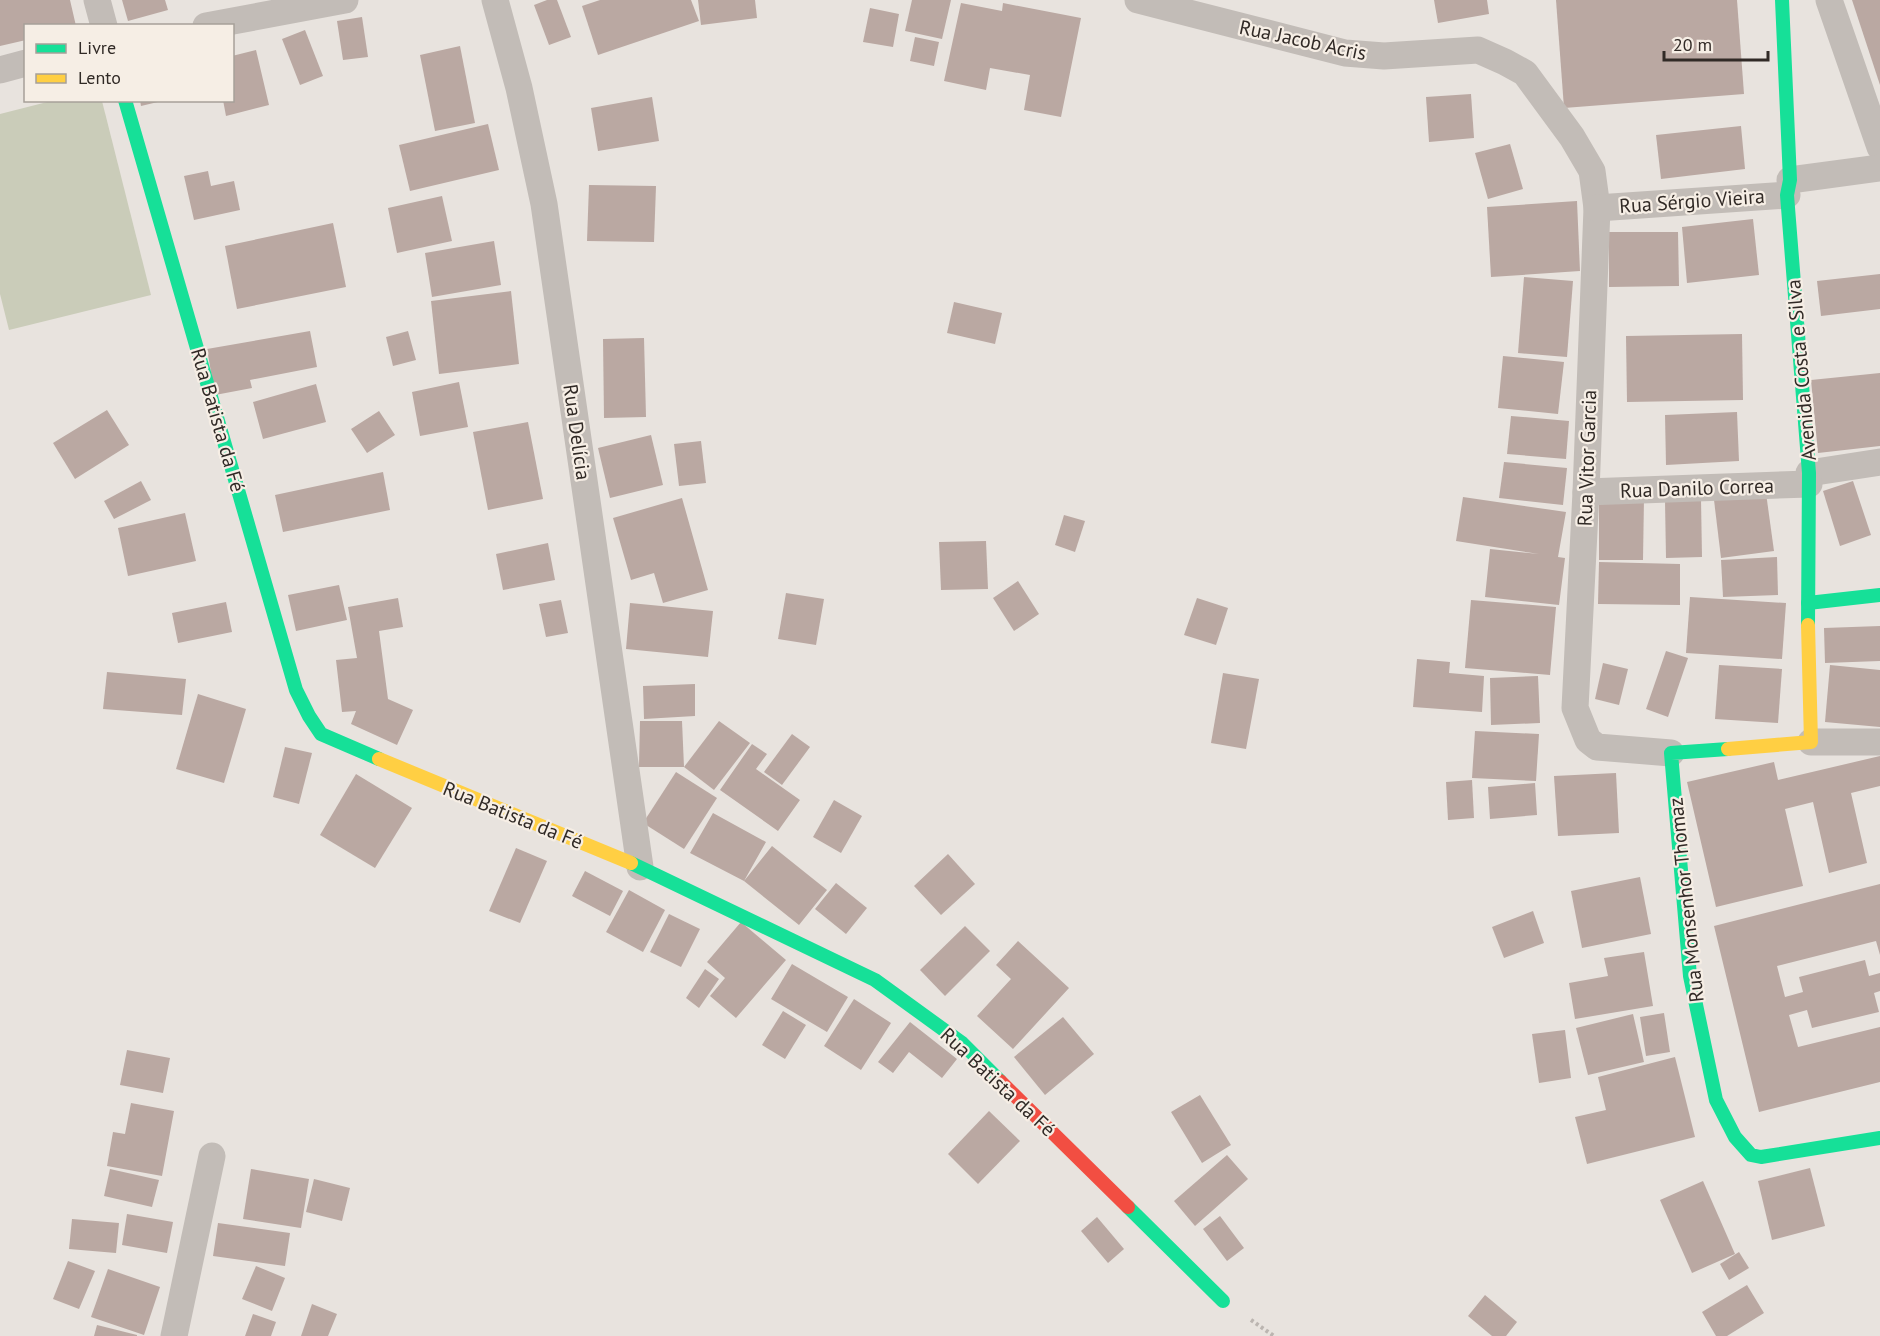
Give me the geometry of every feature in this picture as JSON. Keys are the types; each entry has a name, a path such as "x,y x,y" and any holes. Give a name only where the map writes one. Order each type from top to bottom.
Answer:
{"street":[{"path":"97,0 103,24"},
{"path":"217,24 345,0"},
{"name":"Rua Delícia","path":"495,0 519,88 544,204 640,867"},
{"name":"Rua Jacob Acris","path":"1138,0 1345,53 1384,56 1478,50 1505,62 1525,73 1572,137 1592,171 1597,208"},
{"name":"Avenida Costa e Silva","path":"1782,0 1788,188 1809,478 1808,603 1811,742"},
{"path":"1830,0 1875,117 1880,147"},
{"path":"0,69 24,63"},
{"name":"Rua Batista da Fé","path":"126,102 296,690 321,734 640,867 875,980 962,1043 1223,1301"},
{"name":"Rua Sérgio Vieira","path":"1597,208 1788,188 1880,168"},
{"name":"Rua Vitor Garcia","path":"1597,208 1575,708 1588,740 1597,747 1671,753"},
{"name":"Rua Danilo Correa","path":"1586,492 1809,478 1880,462"},
{"path":"1808,603 1880,595"},
{"path":"1671,753 1811,742 1880,742"},
{"name":"Rua Monsenhor Thomaz","path":"1671,753 1690,976 1716,1100 1735,1137 1751,1155 1761,1157 1880,1138"},
{"path":"178,1335 212,1156"}],"green space":[{"path":"47,102 102,102 151,295 9,330 0,294 0,114"}],"building":[{"path":"0,0 70,0 76,24 24,24 24,40 0,46"},
{"path":"122,0 165,0 168,10 128,21"},
{"path":"547,0 557,0 571,37 549,45 534,5"},
{"path":"600,0 691,0 699,21 598,55 582,6"},
{"path":"698,0 755,0 757,18 701,25"},
{"path":"912,0 951,0 942,39 905,31"},
{"path":"1434,0 1487,0 1489,14 1438,23"},
{"path":"1556,0 1737,0 1744,94 1564,108"},
{"path":"1852,0 1880,0 1880,85"},
{"path":"961,3 1002,11 1003,3 1081,18 1061,117 1024,110 1030,75 990,68 986,90 944,81"},
{"path":"870,8 899,14 893,47 863,42"},
{"path":"362,17 368,57 343,60 337,21"},
{"path":"305,30 323,76 300,85 282,39"},
{"path":"915,37 939,42 934,66 910,61"},
{"path":"460,46 475,123 435,131 420,55"},
{"path":"256,50 269,105 226,116 223,102 234,102 234,56"},
{"path":"1471,94 1474,138 1429,142 1426,97"},
{"path":"652,97 659,141 598,151 591,108"},
{"path":"140,102 158,102 141,106"},
{"path":"488,124 499,170 410,191 399,145"},
{"path":"1741,126 1745,169 1661,179 1656,135"},
{"path":"1510,144 1523,189 1488,199 1475,153"},
{"path":"208,171 211,186 234,181 240,210 194,220 184,176"},
{"path":"589,185 656,186 654,242 587,241"},
{"path":"442,196 452,241 397,253 388,208"},
{"path":"1577,201 1580,271 1491,277 1487,207"},
{"path":"1753,219 1759,275 1687,283 1682,227"},
{"path":"333,223 346,287 237,309 225,246"},
{"path":"1609,232 1678,232 1679,286 1609,287"},
{"path":"494,241 501,285 432,297 425,253"},
{"path":"1880,274 1880,309 1821,316 1817,281"},
{"path":"1524,277 1573,281 1567,357 1518,353"},
{"path":"511,291 519,364 439,374 431,301"},
{"path":"954,302 1002,313 995,344 947,333"},
{"path":"310,331 317,367 250,380 252,388 215,395 207,349"},
{"path":"408,331 416,360 393,366 386,337"},
{"path":"1742,334 1743,400 1627,402 1626,336"},
{"path":"644,338 646,417 604,418 603,339"},
{"path":"1503,356 1564,362 1558,414 1498,408"},
{"path":"1880,373 1880,446 1818,453 1811,380"},
{"path":"459,382 468,427 420,436 412,392"},
{"path":"316,384 326,422 263,439 253,402"},
{"path":"107,410 129,445 75,479 53,443"},
{"path":"379,411 395,435 367,453 351,429"},
{"path":"1737,412 1739,461 1666,465 1665,415"},
{"path":"1511,416 1569,421 1566,459 1507,454"},
{"path":"528,422 543,499 488,510 473,432"},
{"path":"651,435 663,485 610,498 598,448"},
{"path":"701,441 706,483 679,486 674,444"},
{"path":"1504,462 1567,468 1563,505 1499,498"},
{"path":"383,472 390,510 283,532 275,495"},
{"path":"141,481 151,500 114,519 104,501"},
{"path":"1853,481 1871,535 1840,546 1823,491"},
{"path":"1766,493 1774,551 1721,558 1714,500"},
{"path":"1463,497 1566,512 1558,557 1565,558 1559,605 1485,597 1490,549 1539,554 1456,541"},
{"path":"682,498 708,590 663,603 654,573 631,580 613,518"},
{"path":"1599,498 1644,498 1643,560 1599,560"},
{"path":"1701,499 1702,557 1666,558 1665,501"},
{"path":"185,513 196,561 128,576 118,528"},
{"path":"1064,515 1085,521 1075,552 1055,545"},
{"path":"986,541 988,589 941,590 939,542"},
{"path":"548,543 555,580 503,590 496,554"},
{"path":"1777,557 1778,595 1723,597 1721,560"},
{"path":"1599,562 1680,564 1680,605 1598,604"},
{"path":"1018,581 1039,614 1014,631 993,598"},
{"path":"339,585 347,620 296,631 288,595"},
{"path":"786,593 824,599 816,645 778,639"},
{"path":"1690,597 1786,603 1782,659 1686,653"},
{"path":"398,598 403,627 379,631 388,699 413,710 397,745 351,724 356,711 342,712 336,660 357,658 348,607"},
{"path":"1197,598 1228,608 1216,645 1184,635"},
{"path":"561,600 568,633 546,637 539,604"},
{"path":"1471,600 1556,607 1550,675 1465,668"},
{"path":"226,602 232,632 178,643 172,613"},
{"path":"630,603 713,611 708,657 626,649"},
{"path":"1880,626 1880,661 1825,663 1824,628"},
{"path":"1666,651 1688,658 1668,717 1646,709"},
{"path":"1417,659 1450,662 1449,673 1484,676 1482,712 1413,707"},
{"path":"1603,663 1628,669 1619,705 1595,699"},
{"path":"1719,665 1782,669 1778,723 1715,719"},
{"path":"1830,665 1880,670 1880,727 1825,722"},
{"path":"107,672 186,679 182,715 103,709"},
{"path":"1223,673 1259,679 1246,749 1211,743"},
{"path":"1538,676 1540,723 1491,725 1490,678"},
{"path":"695,684 695,716 644,719 643,686"},
{"path":"198,694 246,709 224,783 176,769"},
{"path":"640,721 682,721 684,767 639,767"},
{"path":"719,721 750,743 714,790 684,767"},
{"path":"1475,731 1539,734 1536,781 1472,778"},
{"path":"792,734 810,747 782,785 764,772"},
{"path":"752,744 767,754 756,769 800,800 778,831 720,790"},
{"path":"285,747 312,753 299,804 273,797"},
{"path":"1880,756 1880,786 1851,793 1867,863 1829,873 1813,802 1785,809 1803,886 1716,907 1687,782 1774,762 1778,780"},
{"path":"676,772 717,798 684,849 643,823"},
{"path":"1616,773 1619,833 1558,836 1554,776"},
{"path":"356,774 412,808 375,868 320,835"},
{"path":"1472,780 1474,818 1448,820 1446,782"},
{"path":"1535,783 1537,815 1490,819 1488,787"},
{"path":"834,800 862,816 841,853 813,837"},
{"path":"713,813 766,842 744,881 690,853"},
{"path":"772,846 827,890 799,925 744,881"},
{"path":"516,848 547,861 520,923 489,911"},
{"path":"948,854 975,884 941,915 914,886"},
{"path":"585,871 623,891 610,916 572,896"},
{"path":"1640,877 1651,934 1582,948 1571,891"},
{"path":"836,883 867,908 846,934 815,909"},
{"path":"1880,884 1880,955 1876,941 1777,966 1785,997 1803,992 1799,977 1865,960 1869,976 1880,973 1880,991 1874,993 1879,1012 1812,1028 1807,1010 1789,1015 1798,1047 1880,1027 1880,1082 1759,1112 1714,926"},
{"path":"629,890 665,910 643,952 606,932"},
{"path":"1533,911 1544,943 1504,958 1492,927"},
{"path":"669,914 700,929 681,967 650,952"},
{"path":"741,922 786,960 736,1018 710,996 725,978 707,962"},
{"path":"965,926 990,951 945,996 920,970"},
{"path":"1018,941 1069,988 1013,1049 977,1016 1011,979 996,965"},
{"path":"1644,952 1653,1006 1575,1019 1569,983 1608,976 1604,958"},
{"path":"792,964 848,997 827,1032 771,999"},
{"path":"705,969 719,979 699,1008 686,998"},
{"path":"854,999 891,1023 861,1070 824,1046"},
{"path":"783,1011 806,1025 785,1059 762,1045"},
{"path":"1664,1013 1670,1052 1646,1056 1640,1017"},
{"path":"1633,1014 1644,1062 1588,1075 1576,1028"},
{"path":"1063,1017 1094,1054 1045,1095 1014,1057"},
{"path":"910,1022 957,1059 942,1078 909,1052 893,1073 878,1062"},
{"path":"1565,1030 1571,1078 1539,1083 1532,1034"},
{"path":"127,1050 170,1058 163,1093 120,1085"},
{"path":"1675,1057 1695,1137 1587,1164 1575,1117 1606,1110 1598,1077"},
{"path":"1200,1095 1231,1145 1202,1163 1171,1112"},
{"path":"131,1103 174,1111 162,1176 107,1166 113,1132 125,1134"},
{"path":"989,1111 1020,1141 978,1184 948,1154"},
{"path":"1227,1155 1248,1179 1195,1226 1174,1201"},
{"path":"1810,1168 1825,1226 1772,1240 1758,1181"},
{"path":"110,1169 159,1180 152,1207 104,1196"},
{"path":"251,1169 309,1179 301,1228 243,1219"},
{"path":"314,1179 350,1188 342,1221 306,1212"},
{"path":"1703,1181 1735,1254 1692,1273 1660,1200"},
{"path":"127,1214 173,1222 167,1253 122,1245"},
{"path":"1220,1216 1244,1248 1227,1261 1203,1229"},
{"path":"1097,1217 1124,1249 1108,1263 1081,1231"},
{"path":"72,1219 119,1223 116,1253 69,1249"},
{"path":"218,1223 290,1233 285,1266 213,1256"},
{"path":"1739,1252 1749,1268 1729,1280 1720,1264"},
{"path":"68,1261 95,1271 79,1309 53,1299"},
{"path":"256,1266 285,1278 272,1311 242,1299"},
{"path":"108,1269 160,1287 144,1335 91,1317"},
{"path":"1747,1285 1764,1313 1727,1336 1716,1336 1702,1312"},
{"path":"1485,1295 1517,1322 1506,1336 1492,1336 1468,1316"},
{"path":"312,1304 337,1314 328,1336 301,1336"},
{"path":"253,1314 276,1322 271,1336 245,1336"},
{"path":"97,1325 137,1335 137,1336 94,1336"}],"traffic: fast":[{"path":"1782,0 1790,180 1787,195 1809,473 1808,625"},
{"path":"126,102 296,690 321,734 379,759"},
{"path":"1808,603 1880,595"},
{"path":"1728,749 1671,753 1690,976 1716,1100 1735,1137 1751,1155 1761,1157 1880,1138"},
{"path":"631,863 875,980 962,1043 1000,1081"},
{"path":"1128,1207 1223,1301"}],"traffic: slow":[{"path":"1728,749 1811,742 1808,625"},
{"path":"379,759 631,863"}],"traffic: jam":[{"path":"1000,1081 1128,1207"}]}
